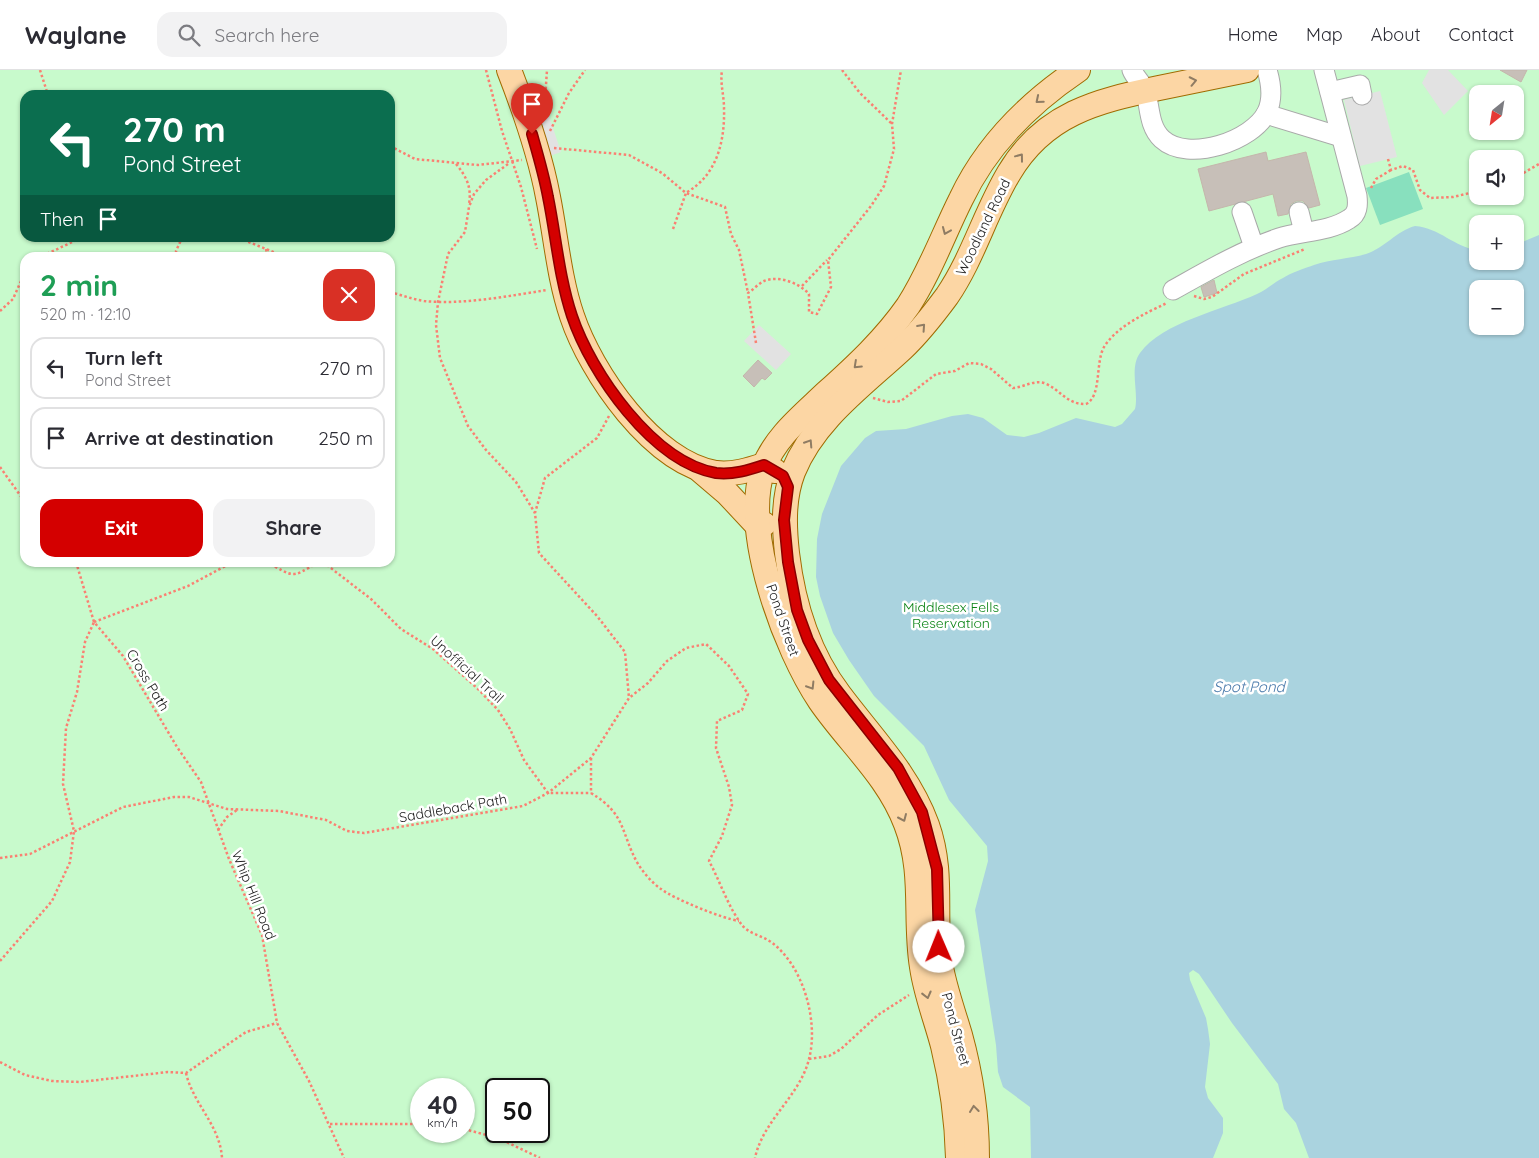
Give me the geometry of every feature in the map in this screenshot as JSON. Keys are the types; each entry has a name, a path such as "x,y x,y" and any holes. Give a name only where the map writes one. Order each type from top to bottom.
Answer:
{"main road":[{"path":"509,70 543,138 548,197 564,288 572,318 583,343 609,387 660,445 674,456 696,467 725,474 764,465 783,476 788,487"},
{"path":"756,524 756,496 764,465 788,429 871,351 906,309 929,270 972,176 993,148 1021,116 1078,70"},
{"name":"Woodland Road","path":"788,487 800,458 814,434 858,389 905,346 945,298 970,257 1007,176 1028,146 1048,128 1080,109 1146,91 1247,70"},
{"path":"696,467 727,493 756,524 772,524 784,520"},
{"name":"Pond Street","path":"788,487 784,520 790,579 797,610 808,640 838,693 898,768 914,795 929,831 938,878 939,958 966,1061 975,1117 977,1158"},
{"name":"Pond Street","path":"756,524 759,544 781,623 799,667 822,704 880,776 906,825 913,847 918,876 919,948 925,985 948,1069 955,1111 958,1158"}],"street":[{"path":"1132,70 1146,91 1150,118 1158,135 1169,144 1180,148 1201,148 1239,138 1252,131 1266,114 1271,95 1268,70"},
{"path":"1174,296 1254,248 1307,240 1347,220 1357,210 1357,196 1324,70"},
{"path":"1330,92 1360,85 1362,95"},
{"path":"1266,114 1341,137"},
{"path":"1242,212 1254,248"},
{"path":"1299,212 1307,240"}],"path":[{"path":"40,70 46,90"},
{"path":"544,116 547,70"},
{"path":"395,149 415,159 478,165 510,163 529,157 585,70"},
{"path":"673,229 686,193 696,187 710,174 717,158 722,136 724,108 720,82 722,70"},
{"path":"842,70 860,93 892,124"},
{"path":"802,286 828,260 839,242 871,206 884,186 894,149 892,124 901,70"},
{"path":"543,138 568,151 629,155 662,173 686,193 725,206 731,234 739,250 756,343"},
{"path":"1388,159 1391,170"},
{"path":"455,163 466,176 470,196 465,232"},
{"path":"510,163 486,180 474,194 469,208 465,232 448,254 438,302 436,325 440,358 468,426 486,450 516,482 534,514 539,553 597,616 625,652 629,698"},
{"path":"1524,173 1539,164"},
{"path":"1370,191 1376,179 1391,170 1408,166 1413,170 1420,190 1430,198 1469,194"},
{"path":"1192,296 1204,299 1212,297 1244,274 1307,240"},
{"path":"46,252 71,242"},
{"path":"250,242 275,252"},
{"path":"266,248 267,252"},
{"path":"748,293 765,281 788,280 802,286 809,294 809,312 817,314 831,287 828,260"},
{"path":"0,311 13,299 20,283"},
{"path":"395,293 422,301 438,302 564,288"},
{"path":"858,389 872,398 888,402 901,401 936,374 955,371 969,363 974,363 991,369 1013,388 1035,382 1043,383 1071,402 1086,404 1091,402 1095,394 1101,354 1111,338 1174,296"},
{"path":"534,514 545,478 597,438 612,411"},
{"path":"0,467 20,495"},
{"name":"Cross Path","path":"78,567 94,622 123,656 177,747 201,782 210,805"},
{"path":"0,961 52,900 70,862 74,831 63,784 66,728 77,692 85,642 94,622 188,586 224,567"},
{"path":"274,567 287,575 294,575 309,567"},
{"name":"Unofficial Trail","path":"329,567 371,600 402,629 433,649 478,688 498,710 510,729 524,760 548,794"},
{"name":"Saddleback Path","path":"0,858 30,854 123,807 148,801 188,797 210,805 237,810 279,811 326,820 347,831 364,833 522,806 548,794 591,758 629,698 648,683 667,661 686,648 706,644 729,666 748,694 742,710 717,721 716,748 729,787 732,804 722,836 709,861 739,921"},
{"path":"591,758 591,793"},
{"path":"548,794 591,793 616,814 622,822 638,863 646,875 662,890 682,900 739,921 747,930 771,942 787,958 800,978 809,1012 811,1039 809,1059 800,1079 763,1134 755,1158"},
{"name":"Whip Hill Road","path":"210,805 218,830 262,935 277,1023 330,1124 344,1158"},
{"path":"218,830 227,817 237,810"},
{"path":"809,1059 829,1056 841,1048 878,1015 925,985"},
{"path":"0,1062 25,1075 52,1081 80,1082 168,1072 186,1073 246,1032 277,1023"},
{"path":"186,1073 194,1097 209,1118 217,1134 222,1158"},
{"path":"330,1124 410,1124"},
{"path":"475,1132 498,1138 540,1158"}],"green space":[{"name":"Middlesex Fells Reservation","path":"0,70 1539,70 1539,1158 0,1158"},
{"path":"1409,172 1423,209 1380,225 1366,188"}],"shaded area":[{"path":"1429,70 1448,70 1468,91 1444,115 1422,83"},
{"path":"1380,91 1397,157 1360,166 1344,100"},
{"path":"545,104 561,152 550,156 535,107"},
{"path":"759,325 791,354 776,370 744,341"}],"water":[{"name":"Spot Pond","path":"1415,226 1424,227 1469,248 1469,270 1524,270 1524,241 1539,235 1539,1158 1309,1158 1296,1123 1284,1109 1278,1084 1232,1023 1199,974 1193,970 1189,973 1190,980 1206,1018 1210,1044 1205,1087 1208,1098 1223,1118 1223,1133 1213,1158 1031,1158 1030,1107 1003,1087 998,1072 996,1045 975,910 988,861 987,846 949,800 924,746 874,696 849,660 833,633 820,596 816,577 817,539 822,514 841,466 865,438 876,431 906,429 952,416 968,414 983,418 1007,435 1024,437 1076,418 1115,427 1122,424 1135,409 1135,366 1140,353 1150,342 1163,333 1194,318 1257,294 1290,274 1320,263 1366,254 1379,248 1402,232"}],"building":[{"path":"1500,70 1527,70 1521,82"},
{"path":"1266,152 1268,161 1306,152 1320,205 1309,208 1303,201 1296,201 1291,204 1288,214 1278,216 1273,194 1209,211 1198,169"},
{"path":"1214,280 1217,293 1204,297 1201,287"},
{"path":"758,360 772,373 765,380 762,378 754,387 743,376"}],"route":[{"path":"532,134 548,197 564,288 572,318 583,343 609,387 637,421 660,445 674,456 696,467 725,474 747,471 764,465 779,473 785,479 788,487 784,520 786,546 790,579 797,610 808,640 829,680 898,768 922,812 929,831 937,869 939,887 939,947"}]}
